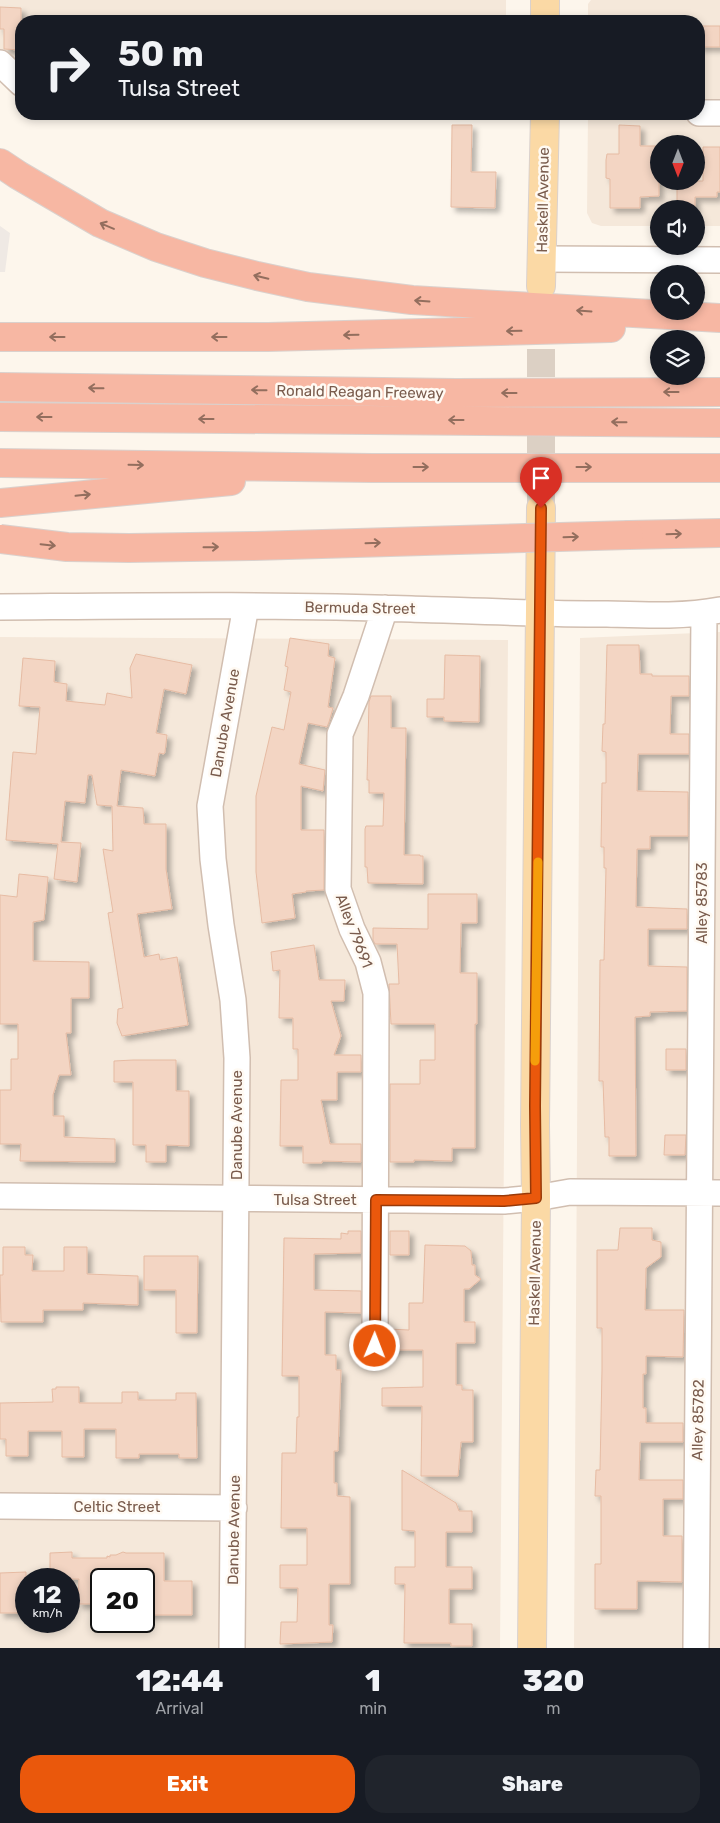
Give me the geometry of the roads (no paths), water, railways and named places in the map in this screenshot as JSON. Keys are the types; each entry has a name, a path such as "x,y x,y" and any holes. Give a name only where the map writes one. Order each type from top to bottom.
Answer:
{"highway":[{"path":"0,163 108,227 205,263 274,280 308,287 412,300 720,318"},
{"path":"0,337 268,337 720,326"},
{"name":"Ronald Reagan Freeway","path":"0,387 456,393 720,392"},
{"path":"0,417 720,423"},
{"path":"0,463 372,468 720,468"},
{"path":"0,504 372,468"},
{"path":"0,539 67,547 129,548 720,532"}],"main road":[{"path":"545,0 545,15"},
{"name":"Haskell Avenue","path":"540,286 545,120"},
{"name":"Haskell Avenue","path":"532,1648 541,508"}],"street":[{"path":"0,63 15,77"},
{"path":"705,113 720,113"},
{"path":"542,259 720,260"},
{"name":"Bermuda Street","path":"0,607 246,606 385,608 540,614 712,612"},
{"name":"Danube Avenue","path":"232,1648 236,1048 233,1000 213,859 210,806 246,606"},
{"name":"Alley 79691","path":"375,1346 376,993 368,962 352,928 338,889 340,734 356,696 385,608"},
{"name":"Alley 85783","path":"710,1193 712,612"},
{"name":"Tulsa Street","path":"0,1196 504,1201 570,1192 710,1193"},
{"name":"Alley 85782","path":"696,1648 710,1193"},
{"name":"Celtic Street","path":"0,1506 234,1508"}],"tunnel":[{"path":"541,307 541,508"}]}
